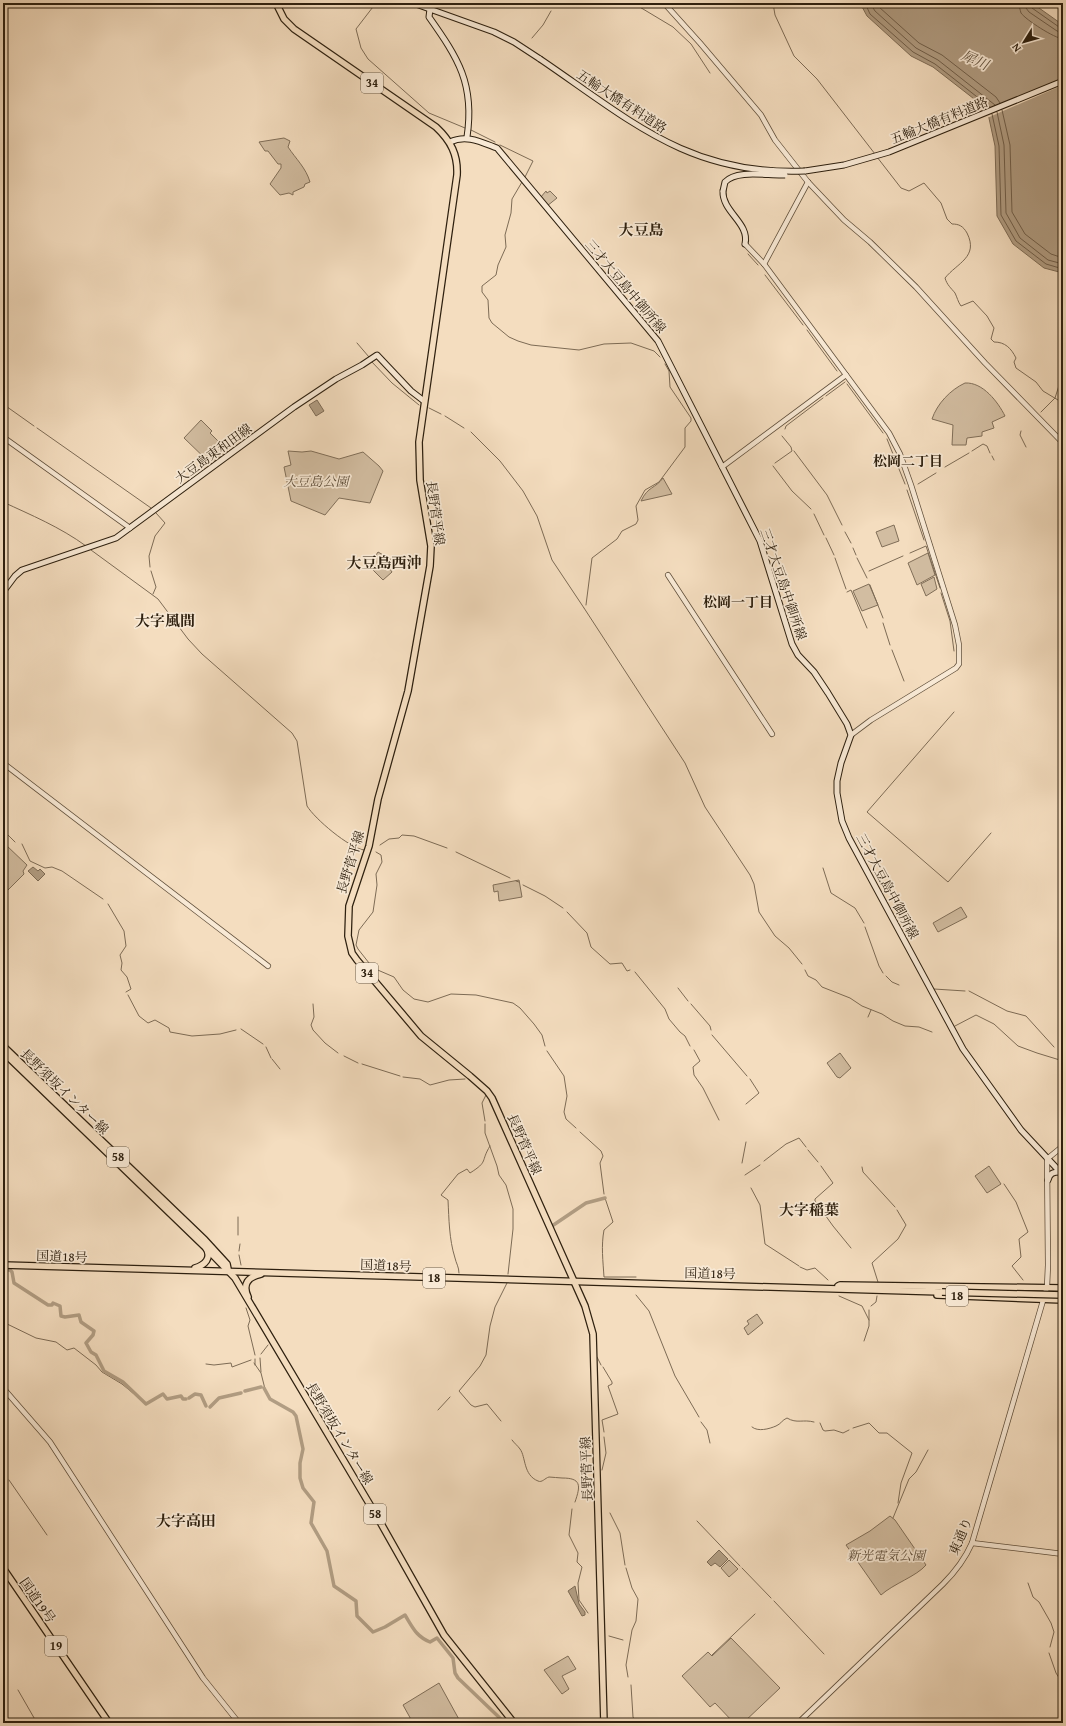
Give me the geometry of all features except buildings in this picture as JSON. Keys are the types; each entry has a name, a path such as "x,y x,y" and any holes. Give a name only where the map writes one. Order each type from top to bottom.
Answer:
{"main road":[{"name":"長野菅平線","path":"276,3 284,19 294,29 436,127 450,142 456,156 457,175 424,401 418,454 420,480 431,546 430,566 408,692 378,799 369,846 348,906 348,936 352,952 357,960 421,1036 470,1076 487,1091 492,1098 585,1306 593,1334 604,1723"},
{"path":"413,3 430,9 429,17 448,42 462,72 468,103 467,137 459,138 450,142"},
{"name":"五輪大橋有料道路","path":"430,9 494,32 514,42 633,123 661,140 690,153 718,162 748,169 777,172 806,171 844,165 889,152 1063,81"},
{"name":"三才大豆島中御所線","path":"467,137 497,148 588,258 652,332 668,359 760,541 792,644 798,654 814,672 847,724 851,735 841,763 837,781 837,793 842,821 849,838 963,1049 1020,1130 1047,1160 1062,1173"},
{"path":"745,244 746,234 726,204 723,191 725,182 742,174 780,175 806,171"},
{"name":"大豆島東和田線","path":"3,592 15,576 22,570 116,538 294,407 336,379 377,355 412,391 424,401"},
{"name":"長野須坂インター線","path":"3,1046 205,1240 227,1264 229,1271"},
{"name":"長野須坂インター線","path":"3,1052 229,1271 248,1297 444,1635 514,1723"},
{"path":"1048,1180 1052,1172 1062,1173"},
{"path":"187,1270 201,1266 205,1263 208,1255 206,1248"},
{"name":"国道18号","path":"3,1265 816,1287 871,1290 1063,1294"},
{"path":"248,1297 245,1288 247,1281 256,1275 269,1273"},
{"name":"国道18号","path":"816,1287 838,1286 942,1291"},
{"name":"18","path":"838,1286 1063,1288"},
{"name":"18","path":"871,1290 874,1292 1063,1300"},
{"name":"国道19号","path":"3,1568 110,1723"}],"street":[{"path":"664,3 696,38 761,115 776,140 808,182 839,215 870,242 916,287 985,363 1063,443"},
{"path":"764,264 808,182"},
{"path":"745,244 764,264 889,433 900,454 951,608 959,645 959,664 956,668 871,720 851,735"},
{"path":"722,467 846,375"},
{"path":"3,437 130,528"},
{"path":"668,575 772,734"},
{"path":"3,763 268,966"},
{"path":"1047,1160 1063,1146"},
{"name":"東通り","path":"798,1723 944,1584 960,1565 972,1543 1047,1287 1047,1160"},
{"path":"3,1388 50,1442 203,1678 239,1723"},
{"path":"972,1543 1063,1554"}],"green space":[{"path":"284,138 290,141 288,147 303,168 310,182 305,184 304,187 293,192 293,195 289,193 280,195 270,184 281,168 281,164 278,164 268,151 265,151 259,142"},
{"path":"546,191 547,193 550,191 557,198 547,206 540,198"},
{"path":"965,383 984,389 994,399 1005,416 992,422 994,428 982,432 982,436 967,438 966,445 952,445 953,425 932,419 937,408 945,398 954,389"},
{"path":"201,420 212,431 210,433 228,451 211,464 184,438"},
{"name":"大豆島公園","path":"288,451 311,451 339,459 363,452 383,471 370,503 339,498 325,515 291,501 284,467 291,465"},
{"path":"663,478 672,494 641,501 646,493"},
{"path":"894,525 899,541 882,547 876,532"},
{"path":"378,552 392,560 388,566 392,572 383,580 369,566"},
{"path":"928,553 935,575 917,585 908,563"},
{"path":"934,577 937,589 926,596 921,584"},
{"path":"869,584 878,605 862,611 853,591"},
{"path":"6,845 27,865 23,871 24,874 3,895 3,847"},
{"path":"519,880 522,897 499,901 498,891 494,892 493,885"},
{"path":"961,907 967,917 938,932 933,923"},
{"path":"840,1053 851,1068 840,1078 837,1077 827,1063"},
{"path":"989,1166 1001,1184 987,1193 975,1176"},
{"path":"757,1314 763,1323 748,1335 744,1328 749,1324 747,1321"},
{"name":"新光電気公園","path":"890,1516 895,1520 926,1565 917,1573 881,1595 846,1545 870,1531"},
{"path":"729,1560 738,1569 729,1577 721,1568"},
{"path":"731,1638 780,1688 743,1723 734,1723 715,1703 710,1707 682,1676 708,1652 712,1656"},
{"path":"568,1656 576,1669 562,1676 569,1689 562,1694 544,1670"},
{"path":"439,1683 461,1723 413,1723 403,1705"}],"water":[{"name":"犀川","path":"860,3 1032,3 1063,25 1063,273 1044,268 1013,244 997,216 995,146 987,109 933,67 911,56 867,16"},
{"path":"317,400 324,411 316,416 309,405"},
{"path":"33,867 38,871 40,869 45,874 38,881 28,871"},
{"path":"719,1550 728,1559 720,1567 715,1563 711,1566 707,1562"},
{"path":"575,1586 579,1604 585,1612 585,1615 582,1616 568,1591"}],"pier":[{"path":"1063,78 1063,85 987,118 985,111"}],"waterway":[{"path":"376,3 356,29 361,48 368,59 429,113 465,128"},
{"path":"552,7 555,3"},
{"path":"633,3 673,27 691,44 710,73"},
{"path":"773,3 775,15 794,56 817,79 875,154"},
{"path":"532,38 543,25 551,11"},
{"path":"471,130 495,142"},
{"path":"500,145 533,161 525,177"},
{"path":"877,157 901,188 909,191 924,183 941,203 947,219 952,224 957,224 964,229 970,241 970,248 965,259 945,278 947,283 955,293 961,306 973,301 987,316 994,328 991,339 994,342 1004,344 1012,351 1016,358 1014,362 1016,368 1036,382 1043,391 1063,403"},
{"path":"522,182 512,199 511,213 505,235 506,247 498,265 496,275 482,286 482,292 488,300 489,318 492,323 509,337 531,345 579,350 604,344 631,343 654,351 660,357"},
{"path":"748,254 758,265"},
{"path":"765,275 803,325"},
{"path":"807,330 837,371"},
{"path":"357,343 369,357"},
{"path":"371,361 392,383 419,405"},
{"path":"586,605 592,558 617,539 622,531 636,524 638,520 636,506 645,490 659,482 685,447 685,428 691,421 691,418 670,387 669,371 665,364"},
{"path":"1041,412 1055,398 1063,373"},
{"path":"826,396 845,382"},
{"path":"847,384 883,433"},
{"path":"785,429 786,426 823,398"},
{"path":"3,404 34,426"},
{"path":"429,408 441,414"},
{"path":"445,416 464,428"},
{"path":"37,428 151,508"},
{"path":"1021,431 1020,435 1026,447"},
{"path":"471,432 500,461 523,491 537,516 552,560 584,608"},
{"path":"775,463 792,451 791,447 782,436"},
{"path":"887,439 905,484"},
{"path":"972,451 983,444 987,446 990,453"},
{"path":"794,451 827,495 842,525"},
{"path":"945,467 969,453"},
{"path":"992,456 994,460"},
{"path":"773,466 792,491 811,509"},
{"path":"918,484 936,473"},
{"path":"907,490 924,540"},
{"path":"3,502 56,527 86,546"},
{"path":"150,567 149,556 155,536 165,523 156,513"},
{"path":"814,514 824,535"},
{"path":"845,532 851,543"},
{"path":"826,538 834,555"},
{"path":"910,553 926,546 940,588"},
{"path":"853,548 856,555"},
{"path":"91,550 158,599 188,639 202,654 292,733 297,741 307,806 317,818 341,839 364,850"},
{"path":"869,571 903,556"},
{"path":"835,558 846,589"},
{"path":"857,558 867,578"},
{"path":"151,571 156,587 153,594"},
{"path":"870,585 883,618"},
{"path":"847,592 851,590 867,628"},
{"path":"941,593 950,621 954,651"},
{"path":"584,608 685,763 705,807 750,875 754,884 759,912 775,936 789,948 802,964"},
{"path":"883,623 890,645"},
{"path":"892,650 904,681"},
{"path":"954,712 867,812 948,882 991,833"},
{"path":"3,830 15,842"},
{"path":"380,845 389,839 399,838 402,835 414,836 447,848"},
{"path":"22,844 30,861 45,868 52,867 62,871 103,899"},
{"path":"376,852 381,855 382,862 376,874 377,885 373,912 359,930 356,945 373,968 394,977 403,990 414,999 428,1002 451,994 476,995 513,1003 520,1008 534,1024 542,1035 545,1046"},
{"path":"456,852 510,878"},
{"path":"823,868 831,893 855,908 864,923"},
{"path":"523,885 545,896 563,908"},
{"path":"108,904 124,931 126,946 120,955 122,963 121,970 127,977 131,989 126,992"},
{"path":"567,912 587,933 591,947 610,964 622,963 627,971 630,970"},
{"path":"865,927 883,973"},
{"path":"805,970 808,976 816,980 822,987 850,998 862,1006 905,1026 919,1027 932,1032"},
{"path":"635,972 665,1009 669,1019 685,1036 690,1046"},
{"path":"886,976 892,982 899,985"},
{"path":"678,988 688,1001"},
{"path":"934,989 965,991"},
{"path":"969,991 1007,1011 1026,1016 1054,1047"},
{"path":"128,995 139,1016 148,1023 155,1020 169,1028 170,1032 192,1036 220,1034 236,1030"},
{"path":"313,1004 314,1017 311,1025 313,1030 325,1043 338,1053"},
{"path":"691,1004 710,1026 711,1030"},
{"path":"868,1017 871,1010"},
{"path":"955,1026 976,1015 994,1024 1018,1046 1063,1061"},
{"path":"241,1029 263,1044"},
{"path":"712,1035 747,1076"},
{"path":"266,1047 271,1058"},
{"path":"694,1050 700,1061 693,1067 694,1075 703,1088 719,1120"},
{"path":"547,1051 564,1076 567,1096 564,1112 566,1119 576,1128"},
{"path":"344,1056 358,1063"},
{"path":"272,1059 280,1069"},
{"path":"362,1064 400,1076"},
{"path":"403,1077 420,1079 430,1085 449,1080 465,1079"},
{"path":"746,1104 759,1093 750,1079"},
{"path":"480,1088 485,1093"},
{"path":"485,1121 482,1103 486,1095"},
{"path":"485,1124 485,1133 499,1175 506,1185 513,1209 513,1229 508,1274"},
{"path":"580,1132 601,1151 603,1156 600,1163 604,1194"},
{"path":"764,1161 786,1144 799,1138 806,1147"},
{"path":"742,1163 746,1142"},
{"path":"459,1273 450,1236 448,1200 441,1195 458,1174 467,1169 470,1173 480,1166 490,1146"},
{"path":"808,1150 818,1162"},
{"path":"745,1175 760,1165"},
{"path":"821,1166 833,1183 815,1199 815,1201 851,1248"},
{"path":"862,1167 863,1172 895,1207"},
{"path":"1004,1184 1016,1202 1028,1232 1019,1239 1021,1257 1012,1266 1023,1280"},
{"path":"751,1188 760,1205 765,1244 799,1266"},
{"path":"605,1198 613,1222 604,1230 603,1236 602,1248 604,1277 636,1277"},
{"path":"552,1226 586,1203 605,1198"},
{"path":"1063,1207 1061,1210 1063,1212"},
{"path":"878,1282 872,1263 898,1239 906,1225 897,1210"},
{"path":"238,1217 238,1235"},
{"path":"239,1251 240,1244"},
{"path":"239,1255 241,1265"},
{"path":"800,1267 807,1270 815,1268 828,1280"},
{"path":"3,1270 10,1270 12,1272 14,1283 48,1305 52,1305 53,1303 60,1306 61,1316 65,1317 79,1315 81,1322 94,1331 93,1335 86,1343 91,1352 96,1355 104,1371 123,1382 146,1404 163,1394 167,1399 181,1396 183,1399 186,1399"},
{"path":"501,1421 487,1404 475,1407 471,1405 459,1391 480,1366 486,1355 490,1326 495,1307 507,1283"},
{"path":"636,1295 649,1311 675,1376 699,1417"},
{"path":"839,1296 862,1306 869,1320"},
{"path":"871,1306 876,1302 877,1296"},
{"path":"246,1308 250,1320 248,1326 255,1355"},
{"path":"864,1341 869,1326 869,1310"},
{"path":"3,1322 36,1338 56,1342 67,1350 74,1348 96,1365 102,1372 122,1384 145,1403"},
{"path":"261,1354 268,1345"},
{"path":"597,1357 601,1365"},
{"path":"260,1358 261,1372"},
{"path":"255,1359 255,1365"},
{"path":"206,1364 214,1365 231,1363 232,1367 251,1360"},
{"path":"254,1363 261,1373 265,1389"},
{"path":"603,1367 612,1382 612,1384 608,1386 618,1414 602,1420 604,1432"},
{"path":"245,1391 261,1387"},
{"path":"264,1388 270,1399 293,1412 296,1416 303,1449 300,1463 300,1478 303,1488 314,1502 311,1523 327,1551 334,1586 356,1601 357,1616 373,1632 385,1627 405,1615 415,1631 425,1640 430,1642 437,1638 453,1658 455,1673 458,1678 505,1723"},
{"path":"210,1407 219,1398 241,1393"},
{"path":"189,1398 195,1394 201,1395 206,1406"},
{"path":"438,1410 450,1397"},
{"path":"752,1427 754,1429 764,1430 778,1425 787,1418 794,1421 814,1422"},
{"path":"701,1422 707,1430 710,1443"},
{"path":"820,1423 825,1431 834,1430 843,1433 849,1430"},
{"path":"853,1428 869,1423 879,1433 887,1433 912,1453 901,1483 898,1503"},
{"path":"602,1470 606,1453 604,1437"},
{"path":"512,1440 522,1452 527,1470 533,1478 539,1481 549,1477 568,1478 576,1481 579,1487 575,1502"},
{"path":"893,1518 909,1479 916,1472 928,1450"},
{"path":"3,1473 7,1476"},
{"path":"9,1480 47,1535"},
{"path":"572,1509 569,1535 578,1553 577,1562 582,1567 578,1583 579,1600 588,1613"},
{"path":"610,1513 620,1533 625,1565"},
{"path":"697,1521 740,1566"},
{"path":"626,1568 632,1588 638,1599 636,1621 632,1630 626,1665 628,1677"},
{"path":"742,1568 771,1598"},
{"path":"1028,1583 1033,1597 1039,1602 1051,1623 1054,1632 1050,1647"},
{"path":"774,1601 824,1654"},
{"path":"712,1655 755,1614"},
{"path":"609,1636 623,1640"},
{"path":"1049,1653 1056,1673 1063,1684"},
{"path":"631,1685 633,1717 636,1723"},
{"path":"18,1690 37,1723"}],"district":[{"name":"大豆島","path":"641,230"},
{"name":"松岡二丁目","path":"908,461"},
{"name":"大豆島西沖","path":"384,563"},
{"name":"松岡一丁目","path":"738,602"},
{"name":"大字風間","path":"165,621"},
{"name":"大字稲葉","path":"809,1210"},
{"name":"大字高田","path":"186,1521"}]}
